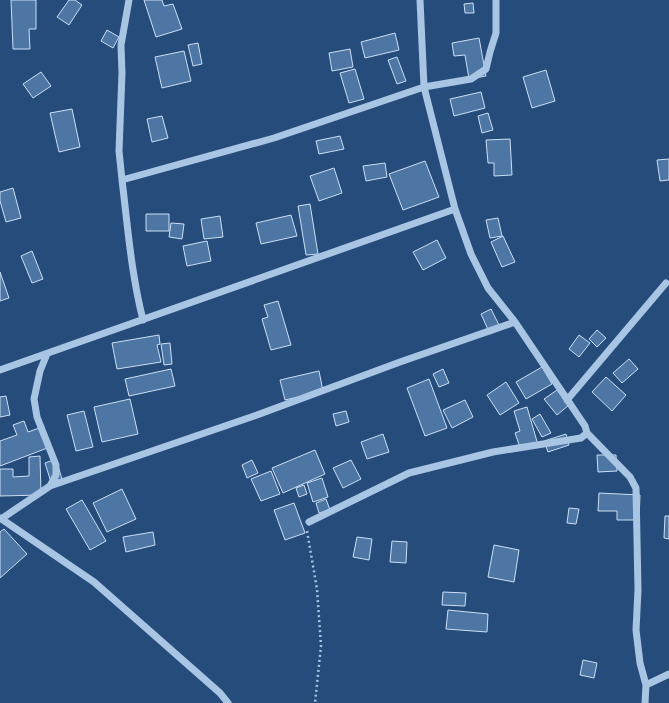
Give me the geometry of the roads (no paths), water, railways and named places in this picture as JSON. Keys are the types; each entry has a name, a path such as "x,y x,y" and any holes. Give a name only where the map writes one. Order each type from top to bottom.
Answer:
{"street":[{"path":"129,0 121,45 122,73 119,151 128,247 134,283 143,320"},
{"path":"420,0 424,87 455,209 471,254 488,288 515,322 585,426 586,433 630,477 636,488 638,590 636,630 640,663 646,685 646,702"},
{"path":"122,180 274,138 424,87 471,80 486,69 496,33 496,0"},
{"path":"0,370 455,209"},
{"path":"567,400 666,283"},
{"path":"228,703 220,693 94,582 1,518 50,486 257,415 392,364 515,322"},
{"path":"47,354 40,371 34,399 37,417 56,466 56,475 50,486"},
{"path":"309,522 409,473 493,452 581,438 586,433"},
{"path":"646,685 669,674"}]}
